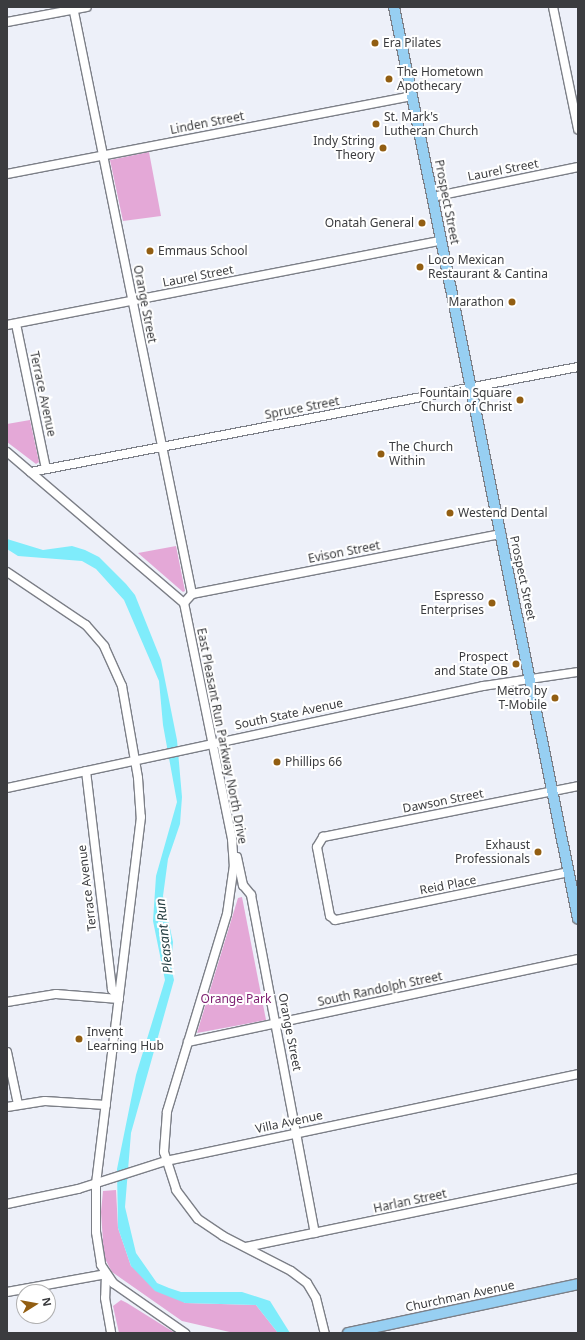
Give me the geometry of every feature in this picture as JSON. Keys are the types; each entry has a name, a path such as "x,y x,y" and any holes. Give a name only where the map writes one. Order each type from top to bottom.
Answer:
{"main road":[{"name":"Prospect Street","path":"394,7 569,872 577,901 578,919"},
{"name":"Churchman Avenue","path":"348,1333 578,1284"}],"street":[{"path":"7,22 73,8 86,7"},
{"path":"553,7 578,129"},
{"name":"Orange Street","path":"73,8 192,594"},
{"name":"Linden Street","path":"7,174 412,96"},
{"name":"Laurel Street","path":"432,197 578,167"},
{"name":"Laurel Street","path":"7,326 441,241"},
{"name":"Terrace Avenue","path":"16,324 46,469"},
{"name":"Spruce Street","path":"31,472 578,367"},
{"path":"7,452 184,602 192,594"},
{"name":"Evison Street","path":"192,594 501,534"},
{"path":"7,572 73,614 102,643 121,682 135,760 140,821 96,1184 96,1232 106,1274 105,1298 111,1333"},
{"name":"East Pleasant Run Parkway North Drive","path":"184,602 232,839 229,904 165,1120 166,1161 176,1190 192,1213 209,1228 291,1270 307,1283 316,1298 325,1333"},
{"name":"South State Avenue","path":"7,788 196,745 530,679 578,672"},
{"name":"Terrace Avenue","path":"86,771 112,989 119,999"},
{"name":"Dawson Street","path":"332,918 317,844 323,837 578,786"},
{"name":"Orange Street","path":"232,839 243,885 251,895 315,1233"},
{"name":"Reid Place","path":"332,918 569,872"},
{"name":"South Randolph Street","path":"188,1042 578,959"},
{"path":"7,1002 60,994 119,999"},
{"path":"7,1052 18,1104"},
{"name":"Villa Avenue","path":"7,1204 96,1184 166,1161 578,1074"},
{"path":"7,1107 18,1104 49,1101 106,1105"},
{"name":"Harlan Street","path":"246,1248 578,1178"},
{"path":"7,1292 106,1274"},
{"path":"106,1274 124,1294 185,1333"}],"green space":[{"path":"149,152 161,216 123,221 110,160"},
{"path":"30,420 39,462 36,464 7,442 7,424"},
{"path":"176,546 185,591 183,592 138,553"},
{"name":"Orange Park","path":"242,897 266,1020 197,1033 238,898"},
{"path":"116,1190 118,1228 131,1266 185,1303 256,1305 278,1333 234,1333 182,1321 112,1272 104,1257 101,1212 103,1191"},
{"path":"121,1300 175,1333 119,1333 113,1306"}],"water":[{"name":"Pleasant Run","path":"7,539 43,550 72,546 85,550 99,557 126,584 135,595 161,660 177,740 182,797 180,824 168,859 163,896 173,942 171,966 174,980 131,1133 125,1207 136,1253 157,1283 169,1288 181,1292 242,1292 270,1301 290,1333 278,1333 256,1305 185,1303 155,1291 131,1266 118,1228 117,1169 136,1075 165,980 153,921 156,876 177,802 163,725 159,681 124,600 96,569 82,561 18,556 7,549"}],"place":[{"name":"Era Pilates","path":"375,43"},
{"name":"The Hometown Apothecary","path":"389,79"},
{"name":"St. Mark's Lutheran Church","path":"376,124"},
{"name":"Indy String Theory","path":"383,148"},
{"name":"Onatah General","path":"422,223"},
{"name":"Emmaus School","path":"150,251"},
{"name":"Loco Mexican Restaurant & Cantina","path":"420,267"},
{"name":"Marathon","path":"512,302"},
{"name":"Fountain Square Church of Christ","path":"520,400"},
{"name":"The Church Within","path":"381,454"},
{"name":"Westend Dental","path":"450,513"},
{"name":"Espresso Enterprises","path":"492,603"},
{"name":"Prospect and State OB","path":"516,664"},
{"name":"Metro by T-Mobile","path":"555,698"},
{"name":"Phillips 66","path":"277,762"},
{"name":"Exhaust Professionals","path":"538,852"},
{"name":"Invent Learning Hub","path":"79,1039"}]}
